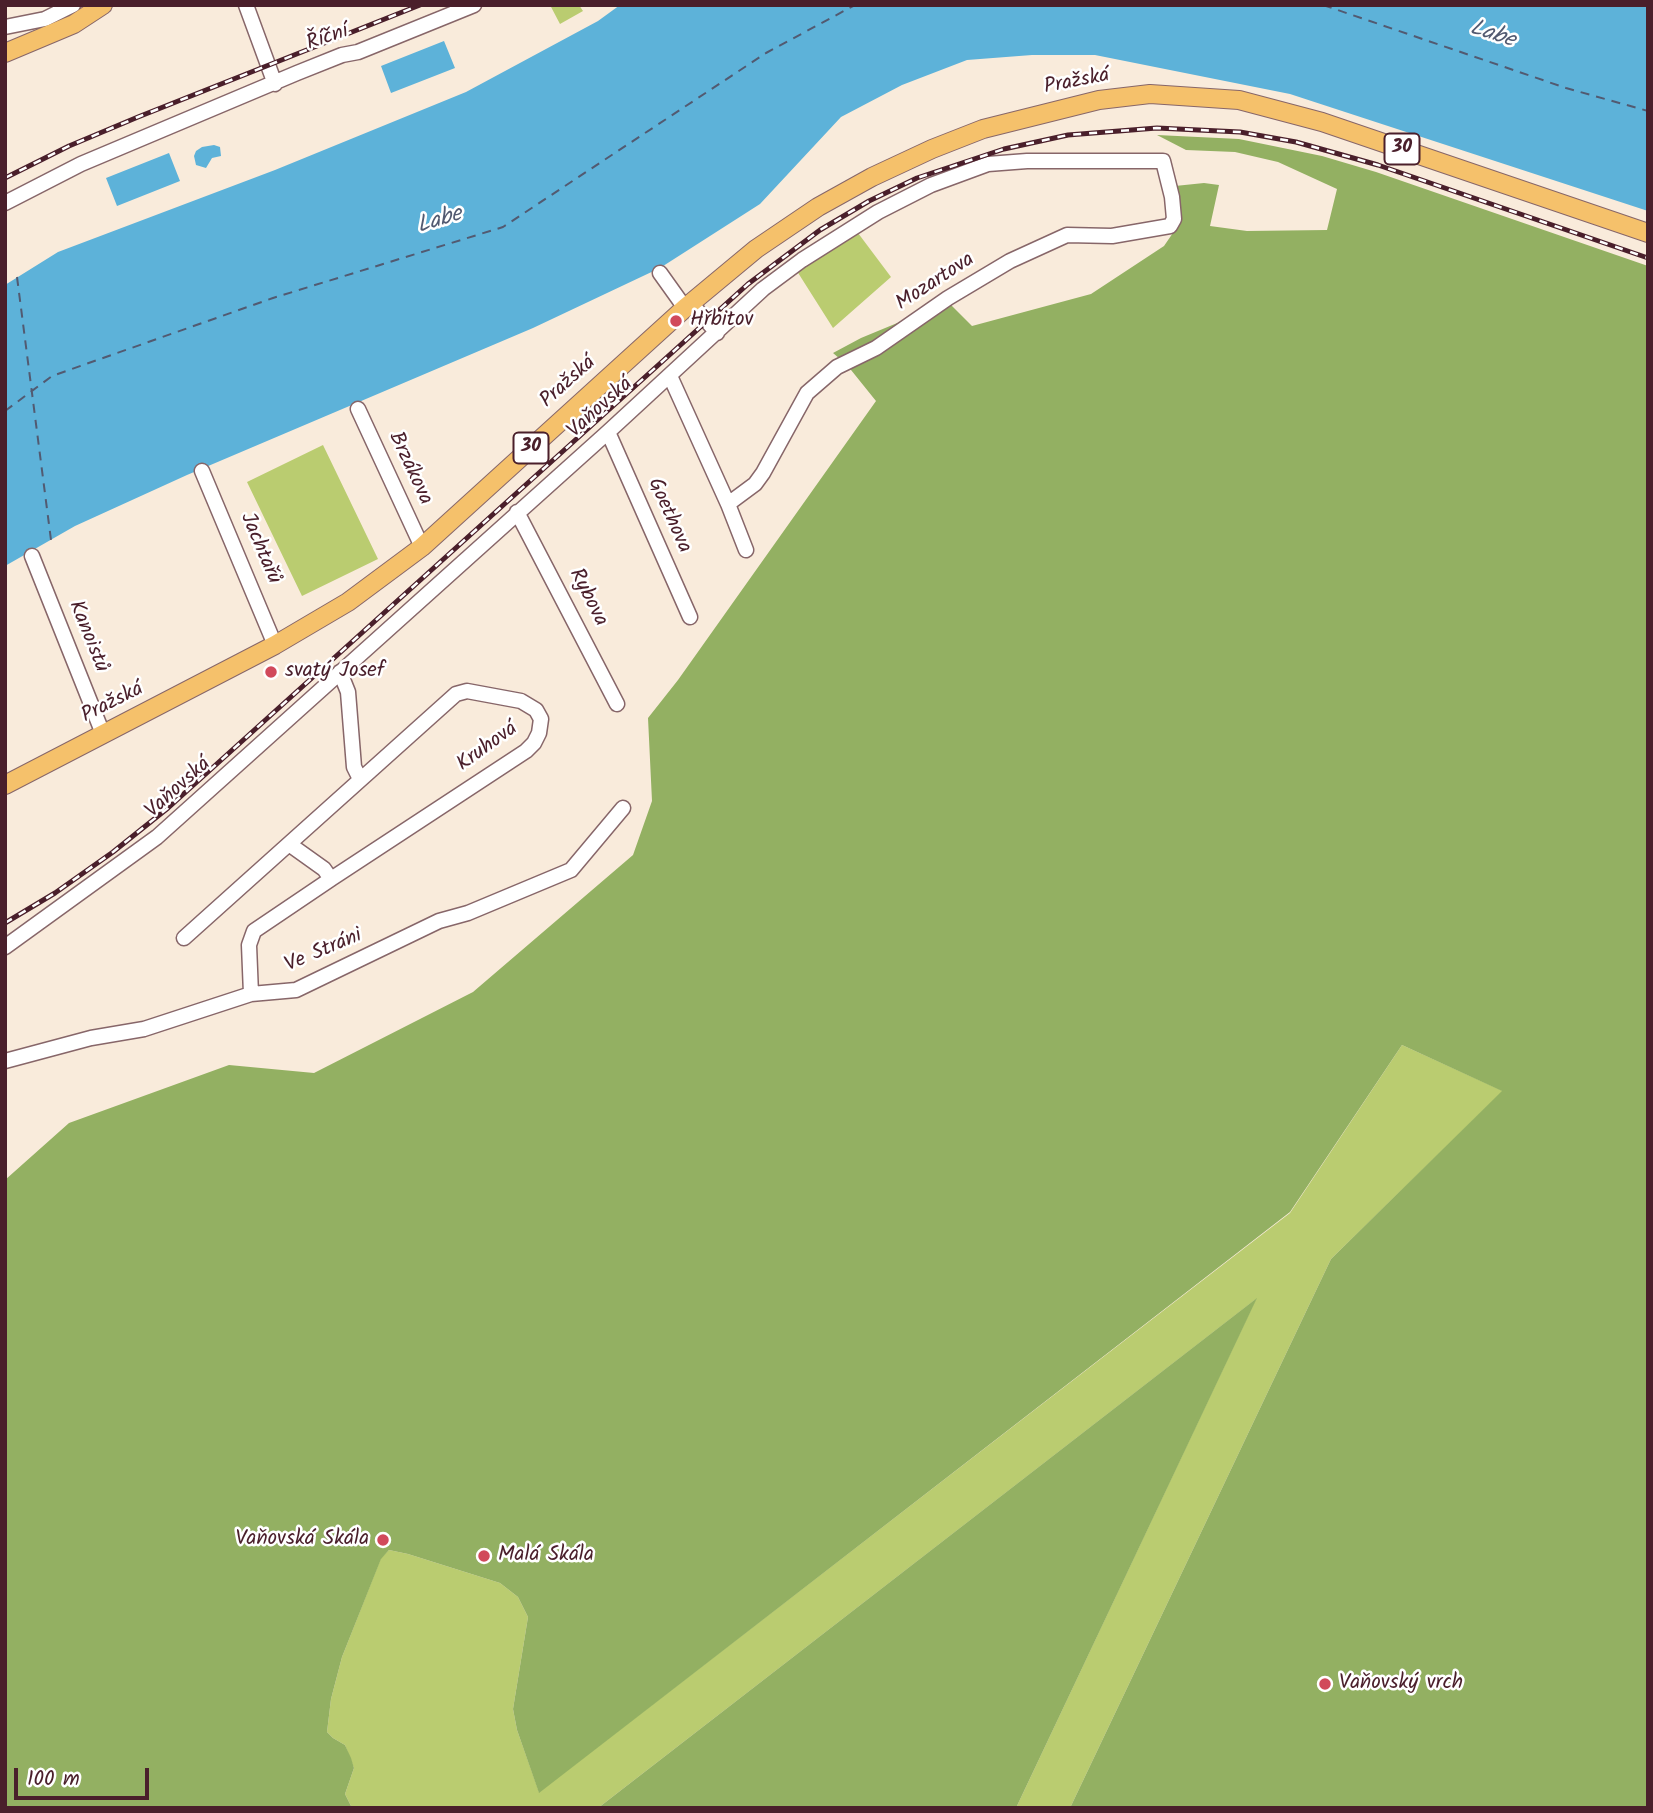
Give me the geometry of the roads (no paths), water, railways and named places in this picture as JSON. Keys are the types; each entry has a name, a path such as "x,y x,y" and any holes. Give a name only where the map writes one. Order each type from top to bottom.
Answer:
{"main road":[{"path":"5,53 74,24 103,5"},
{"name":"Pražská","path":"5,785 275,645 348,602 422,547 688,306 777,234 841,194 904,162 959,138 1006,122 1099,100 1150,94 1214,97 1290,112 1648,233"}],"street":[{"path":"5,27 45,19 73,5"},
{"path":"246,5 275,84"},
{"name":"Říční","path":"5,202 81,164 342,55 358,52 474,5"},
{"name":"Vaňovská","path":"5,947 157,837 670,376 763,289 802,260 878,212 949,178 988,164 1027,161 1163,161"},
{"name":"Mozartova","path":"728,504 755,484 807,393 837,367 876,348 948,298 1010,261 1068,235 1112,236 1170,226 1174,219 1172,197 1163,161"},
{"path":"660,273 688,306 717,333"},
{"path":"670,376 746,550"},
{"name":"Brzákova","path":"358,409 422,547"},
{"name":"Goethova","path":"608,432 690,617"},
{"name":"Jachtařů","path":"202,471 275,645"},
{"name":"Rybova","path":"517,512 617,704"},
{"name":"Kanoistů","path":"32,556 103,734"},
{"path":"340,672 348,692 354,767 360,779"},
{"name":"Kruhová","path":"184,938 447,701 462,692 506,697 522,701 536,710 541,719 539,733 526,751 254,931 249,945 251,994"},
{"name":"Ve Stráni","path":"5,1061 91,1038 144,1029 251,994 296,990 439,921 468,913 571,870 623,808"},
{"path":"289,844 324,869 331,879"}],"water":[{"name":"Labe","path":"620,5 1648,5 1648,211 1290,94 1095,55 1032,55 967,60 902,85 841,117 760,204 660,268 533,328 187,475 75,526 5,566 5,285 58,252 275,170 466,92 598,21"},
{"path":"444,41 455,68 391,93 381,66"},
{"path":"214,145 220,147 221,156 212,158 206,168 196,165 196,151"},
{"path":"169,153 180,181 117,206 106,178"}],"railway":[{"path":"5,178 69,146 138,117 420,5"},
{"path":"5,923 55,893 113,852 168,808 748,284 820,230 869,201 917,178 1004,149 1068,135 1157,128 1240,132 1296,142 1378,165 1648,258"}],"place":[{"name":"Hřbitov","path":"676,321"},
{"name":"svatý Josef","path":"271,672"},
{"name":"Vaňovská Skála","path":"383,1540"},
{"name":"Malá Skála","path":"484,1556"},
{"name":"Vaňovský vrch","path":"1325,1684"}]}
